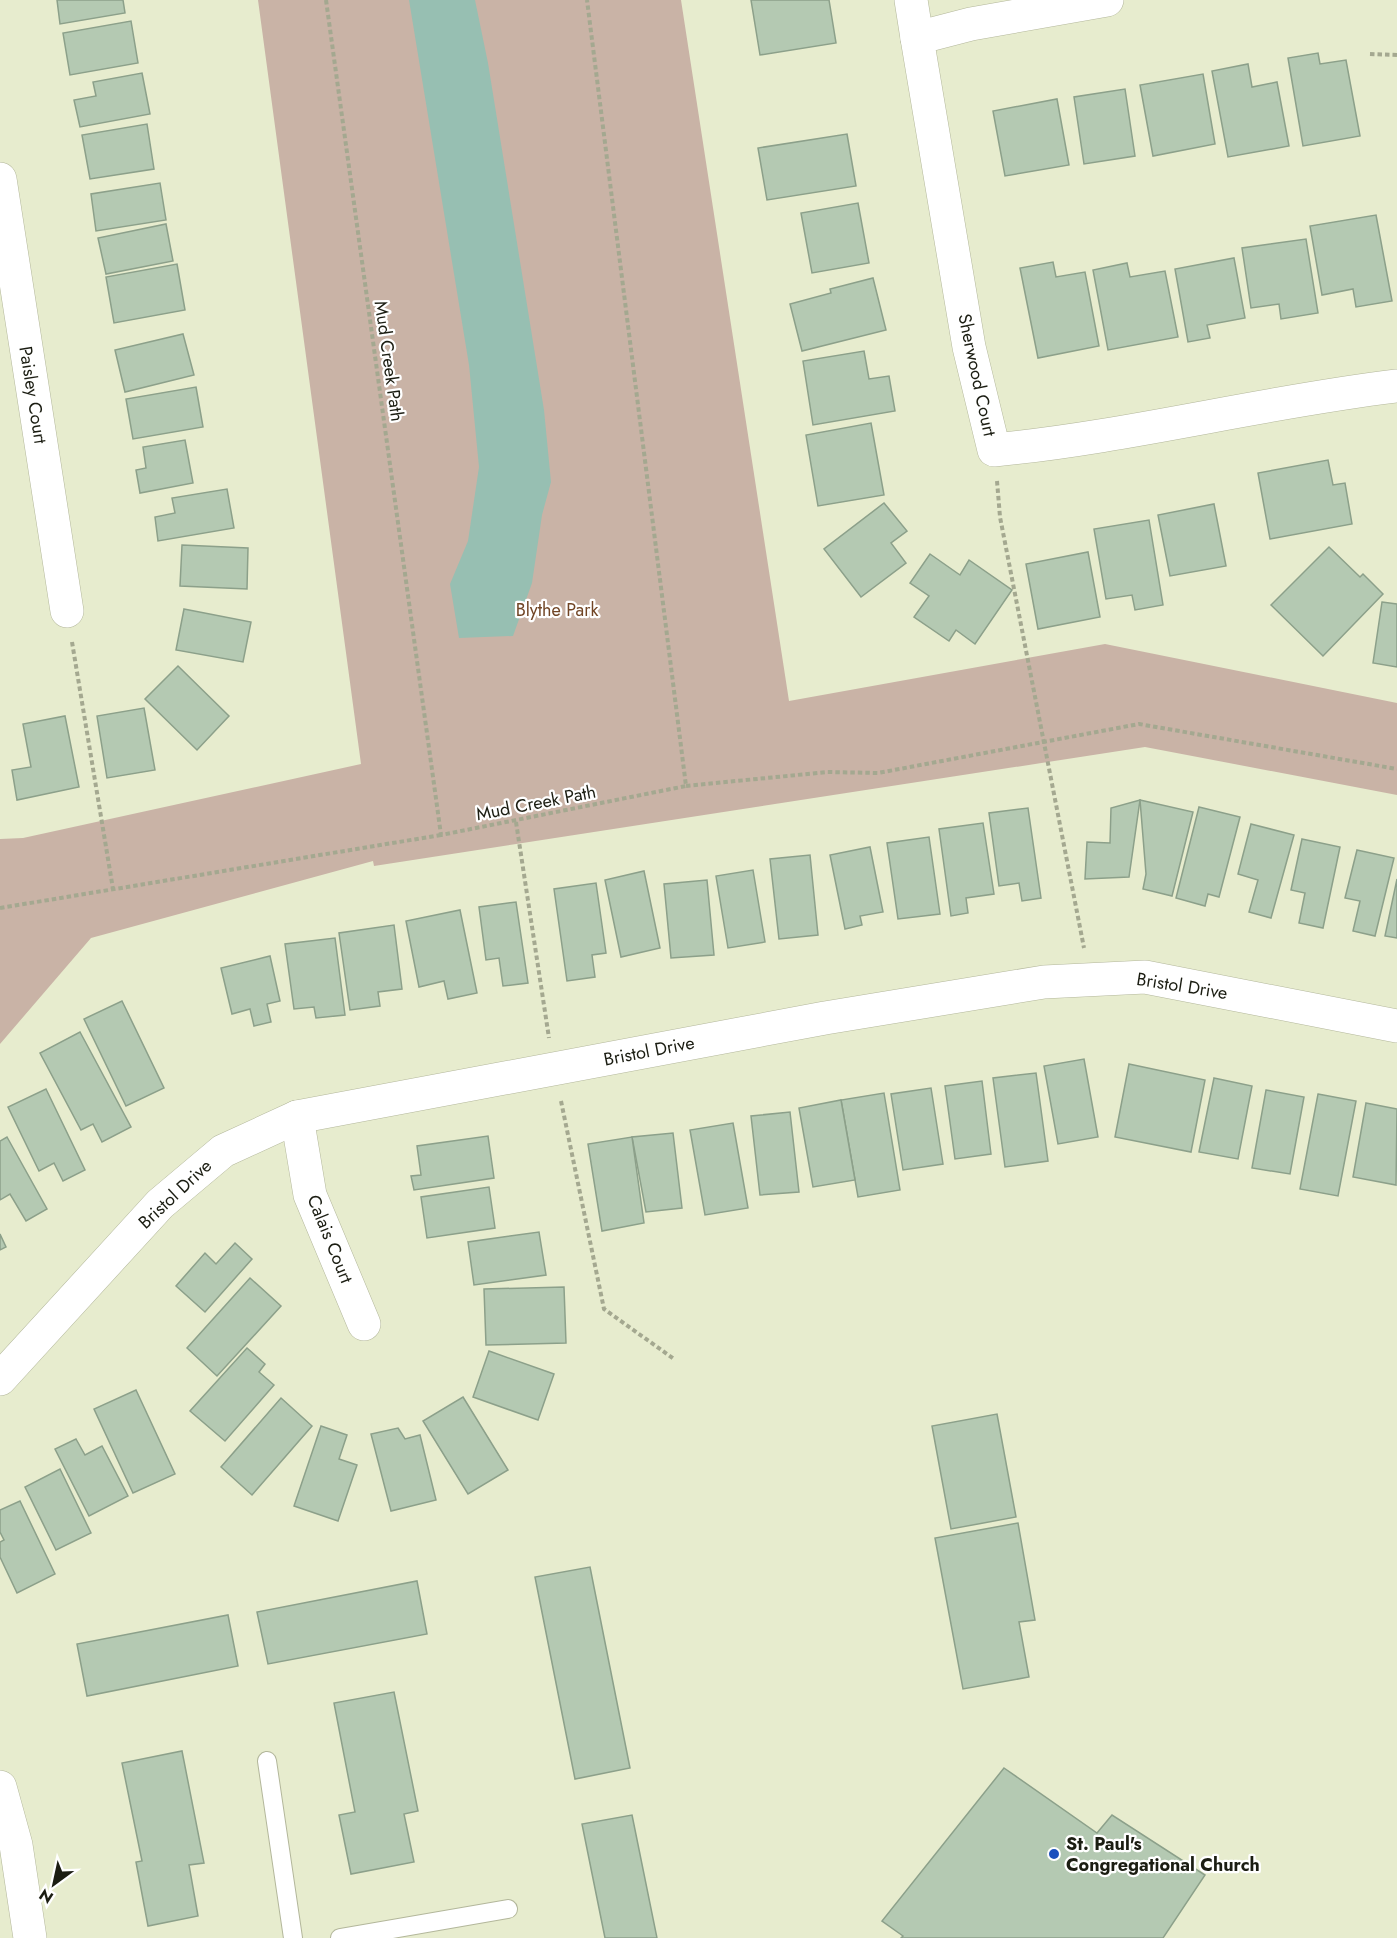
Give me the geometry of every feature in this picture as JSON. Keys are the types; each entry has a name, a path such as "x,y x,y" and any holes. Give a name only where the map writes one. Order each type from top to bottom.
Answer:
{"street":[{"name":"Sherwood Court","path":"911,0 969,347 994,450 1062,442 1328,394 1397,386"},
{"path":"917,38 971,24 1107,0"},
{"name":"Paisley Court","path":"0,179 67,611"},
{"name":"Bristol Drive","path":"0,1379 160,1204 223,1151 297,1117 837,1016 1044,982 1145,977 1397,1026"},
{"name":"Calais Court","path":"297,1117 310,1195 364,1324"},
{"path":"0,1787 16,1845 30,1938"}],"lane":[{"path":"267,1761 293,1938"},
{"path":"340,1938 508,1910"}],"path":[{"name":"Mud Creek Path","path":"326,0 441,835 516,822 686,786 827,772 878,773 1139,724 1397,769"},
{"path":"587,0 686,786"},
{"path":"1370,54 1397,55"},
{"path":"994,450 1000,517 1090,980"},
{"path":"67,611 113,889"},
{"path":"516,822 554,1069 604,1309 674,1359"},
{"path":"0,908 441,835"}],"green space":[{"name":"Blythe Park","path":"258,0 681,0 789,701 1105,644 1397,703 1397,795 1145,747 374,866 373,861 91,938 0,1044 0,839 23,838 361,764"}],"water":[{"path":"409,0 475,0 488,63 544,410 551,482 542,515 532,583 513,636 459,638 450,584 468,541 479,467 469,365"}],"building":[{"path":"57,0 123,0 125,13 60,24"},
{"path":"751,0 829,0 836,43 760,55"},
{"path":"131,21 138,63 70,75 63,33"},
{"path":"1318,53 1320,64 1346,60 1360,136 1303,146 1288,58"},
{"path":"1248,64 1252,87 1277,82 1289,146 1228,157 1212,71"},
{"path":"142,73 150,114 80,127 74,100 96,96 93,82"},
{"path":"1203,74 1215,144 1153,156 1140,85"},
{"path":"1125,89 1135,156 1084,164 1074,97"},
{"path":"1057,99 1069,165 1005,176 993,111"},
{"path":"147,124 154,169 90,179 82,135"},
{"path":"847,134 856,186 767,200 758,148"},
{"path":"160,183 166,220 96,231 91,194"},
{"path":"858,203 869,263 812,273 801,213"},
{"path":"1376,215 1392,301 1356,307 1353,289 1322,295 1310,226"},
{"path":"166,224 173,261 106,274 98,238"},
{"path":"1306,239 1318,313 1281,319 1279,304 1251,308 1242,248"},
{"path":"1234,258 1245,318 1207,325 1210,338 1188,342 1175,269"},
{"path":"1053,262 1056,277 1085,272 1099,346 1038,358 1020,268"},
{"path":"1127,263 1130,277 1165,271 1178,337 1108,350 1093,270"},
{"path":"177,264 185,310 114,323 106,277"},
{"path":"873,278 886,330 802,351 790,304 831,293 830,289"},
{"path":"183,334 194,375 125,392 115,350"},
{"path":"864,351 869,379 889,376 895,411 813,425 803,361"},
{"path":"196,387 203,427 133,439 126,399"},
{"path":"871,423 884,495 818,506 806,435"},
{"path":"185,440 193,483 140,493 136,470 146,468 143,447"},
{"path":"1328,460 1333,485 1345,483 1352,524 1270,539 1258,473"},
{"path":"227,489 234,528 158,541 155,517 175,513 172,498"},
{"path":"884,503 907,531 891,543 906,563 861,597 824,549"},
{"path":"1214,504 1226,566 1170,576 1158,515"},
{"path":"1149,520 1163,605 1135,610 1132,595 1106,599 1094,529"},
{"path":"182,545 248,548 247,589 180,586"},
{"path":"1329,547 1360,577 1363,574 1383,594 1323,656 1271,605"},
{"path":"1088,552 1100,617 1038,629 1026,564"},
{"path":"930,554 960,575 969,560 1012,590 975,644 956,630 949,641 914,617 929,596 910,583"},
{"path":"1382,602 1397,604 1397,667 1373,663"},
{"path":"184,609 251,622 243,662 176,650"},
{"path":"178,666 229,716 197,750 145,699"},
{"path":"144,708 155,770 107,778 97,716"},
{"path":"65,716 79,787 17,800 12,770 31,767 23,724"},
{"path":"1140,800 1193,812 1172,896 1143,889 1146,874"},
{"path":"1140,800 1129,877 1085,879 1087,842 1110,843 1111,808"},
{"path":"1199,807 1240,817 1219,897 1208,894 1205,906 1176,898"},
{"path":"1028,808 1041,898 1022,901 1019,883 999,886 989,813"},
{"path":"983,823 994,894 966,898 968,913 951,916 939,829"},
{"path":"1251,824 1294,835 1271,918 1249,912 1258,880 1238,874"},
{"path":"929,837 940,914 898,919 887,843"},
{"path":"1302,839 1340,847 1323,928 1299,923 1305,893 1291,890"},
{"path":"870,847 883,912 860,916 862,925 845,929 830,855"},
{"path":"1357,850 1394,858 1375,936 1353,931 1360,901 1345,898"},
{"path":"810,855 818,935 779,939 770,859"},
{"path":"753,870 765,942 728,948 716,876"},
{"path":"644,871 660,948 621,957 605,880"},
{"path":"1397,879 1397,938 1385,936"},
{"path":"707,880 714,955 671,958 664,884"},
{"path":"596,883 606,953 592,955 595,977 567,981 554,889"},
{"path":"516,902 528,983 503,986 499,958 486,960 479,907"},
{"path":"460,910 477,993 448,999 444,981 419,987 406,921"},
{"path":"394,925 402,989 378,992 380,1006 350,1010 339,933"},
{"path":"335,938 345,1015 316,1018 314,1007 294,1009 285,944"},
{"path":"270,956 280,1001 267,1004 271,1022 254,1026 250,1009 232,1014 221,968"},
{"path":"122,1001 164,1088 126,1106 84,1019"},
{"path":"80,1032 131,1127 102,1142 93,1124 81,1130 40,1053"},
{"path":"1084,1059 1098,1137 1058,1144 1044,1066"},
{"path":"1129,1064 1205,1080 1191,1152 1115,1137"},
{"path":"1036,1073 1048,1161 1005,1167 993,1078"},
{"path":"1214,1078 1252,1086 1238,1159 1199,1152"},
{"path":"982,1081 991,1154 955,1159 945,1086"},
{"path":"931,1088 943,1164 903,1170 891,1094"},
{"path":"46,1089 85,1170 63,1181 54,1163 39,1171 8,1107"},
{"path":"1266,1090 1304,1097 1290,1174 1252,1168"},
{"path":"884,1093 900,1190 858,1197 841,1100"},
{"path":"1318,1094 1356,1101 1338,1196 1300,1189"},
{"path":"841,1100 855,1180 813,1187 799,1108"},
{"path":"1366,1103 1397,1109 1396,1185 1353,1177"},
{"path":"790,1112 799,1192 760,1195 751,1116"},
{"path":"733,1123 748,1208 705,1215 690,1130"},
{"path":"673,1133 682,1208 646,1212 632,1137"},
{"path":"488,1136 494,1178 414,1190 411,1176 421,1175 417,1146"},
{"path":"7,1137 47,1209 26,1221 10,1194 0,1200 0,1141"},
{"path":"632,1137 644,1223 602,1231 588,1144"},
{"path":"489,1187 495,1228 427,1238 421,1197"},
{"path":"539,1232 546,1275 474,1285 468,1242"},
{"path":"0,1234 6,1247 0,1250"},
{"path":"235,1243 252,1259 205,1312 176,1286 205,1253 216,1264"},
{"path":"250,1278 281,1306 217,1376 187,1348"},
{"path":"564,1287 566,1343 486,1345 484,1289"},
{"path":"247,1348 265,1364 259,1372 274,1385 225,1441 190,1411"},
{"path":"489,1351 554,1374 538,1420 473,1397"},
{"path":"136,1390 175,1474 133,1493 94,1409"},
{"path":"463,1397 508,1470 468,1494 423,1421"},
{"path":"281,1398 312,1426 252,1495 221,1467"},
{"path":"997,1414 1016,1517 951,1529 932,1426"},
{"path":"321,1426 347,1435 339,1459 357,1465 338,1521 294,1506"},
{"path":"398,1428 405,1439 420,1435 436,1500 391,1511 371,1434"},
{"path":"76,1439 85,1455 102,1446 128,1496 89,1516 55,1449"},
{"path":"60,1469 91,1533 56,1550 25,1487"},
{"path":"20,1501 55,1574 17,1593 0,1557 0,1542 4,1540 0,1532 0,1510"},
{"path":"1018,1523 1035,1620 1019,1622 1029,1677 963,1689 935,1538"},
{"path":"590,1567 630,1768 575,1779 535,1577"},
{"path":"417,1581 427,1634 268,1664 257,1612"},
{"path":"228,1615 238,1666 87,1696 77,1644"},
{"path":"394,1692 418,1811 404,1814 414,1862 351,1874 339,1815 355,1812 334,1703"},
{"path":"182,1751 204,1863 189,1865 198,1916 148,1926 136,1862 142,1861 122,1763"},
{"name":"St. Paul's Congregational Church","path":"1004,1768 1097,1833 1112,1815 1205,1875 1163,1938 901,1938 903,1936 882,1921"},
{"path":"632,1815 657,1938 605,1938 582,1824"}],"place":[{"name":"St. Paul's Congregational Church","path":"1054,1854"}]}
